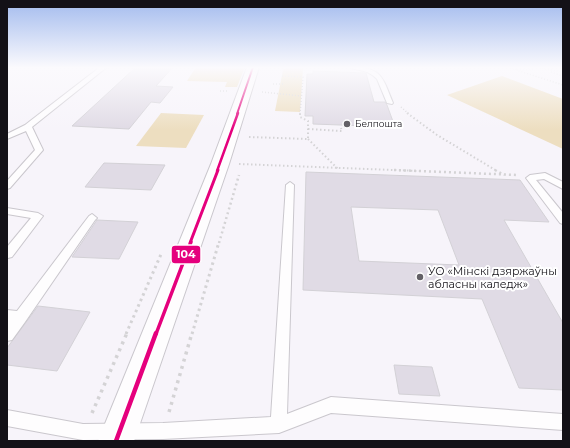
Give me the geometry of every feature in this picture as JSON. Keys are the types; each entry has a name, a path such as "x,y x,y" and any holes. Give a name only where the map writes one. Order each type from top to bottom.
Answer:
{"street":[{"path":"118,436 220,164 246,88"}],"lane":[{"path":"7,137 28,127 78,88"},
{"path":"384,88 389,102"},
{"path":"7,186 40,150 28,127"},
{"path":"563,186 545,176 530,178 563,220"},
{"path":"279,425 290,185"},
{"path":"7,211 38,216 8,254"},
{"path":"7,335 13,317 92,218"},
{"path":"7,418 83,432 118,436 279,425 331,405 563,422"}],"path":[{"path":"302,88 300,117 308,121 308,139"},
{"path":"271,92 278,95 301,96"},
{"path":"389,102 399,105 418,122 452,146 504,175"},
{"path":"308,129 342,131 341,128"},
{"path":"248,143 250,136 308,139 338,169"},
{"path":"164,432 244,157"},
{"path":"242,164 545,176"},
{"path":"83,432 162,250"}],"shaded area":[{"path":"280,88 302,88 300,112 275,111"},
{"path":"468,88 534,88 563,99 563,149 447,95"},
{"path":"161,113 204,115 186,148 136,146"}],"building":[{"path":"113,88 172,88 160,103 151,102 129,129 72,126"},
{"path":"306,88 370,88 374,102 385,102 387,105 395,127 313,124 313,116 305,116"},
{"path":"104,163 165,165 151,190 85,187"},
{"name":"УО «Мінскі дзяржаўны абласны каледж»","path":"306,172 520,180 549,222 504,220 563,323 563,390 519,388 482,299 303,290","holes":["351,207 438,210 459,265 359,261"]},
{"path":"97,220 138,222 119,259 72,257"},
{"path":"38,306 90,312 57,371 7,365 7,348"},
{"path":"394,365 432,367 440,396 399,394"}],"transit line":[{"name":"104","path":"116,441 220,164 246,88"}],"place":[{"name":"Белпошта","path":"347,124"},
{"name":"УО «Мінскі дзяржаўны абласны каледж»","path":"420,277"}]}
